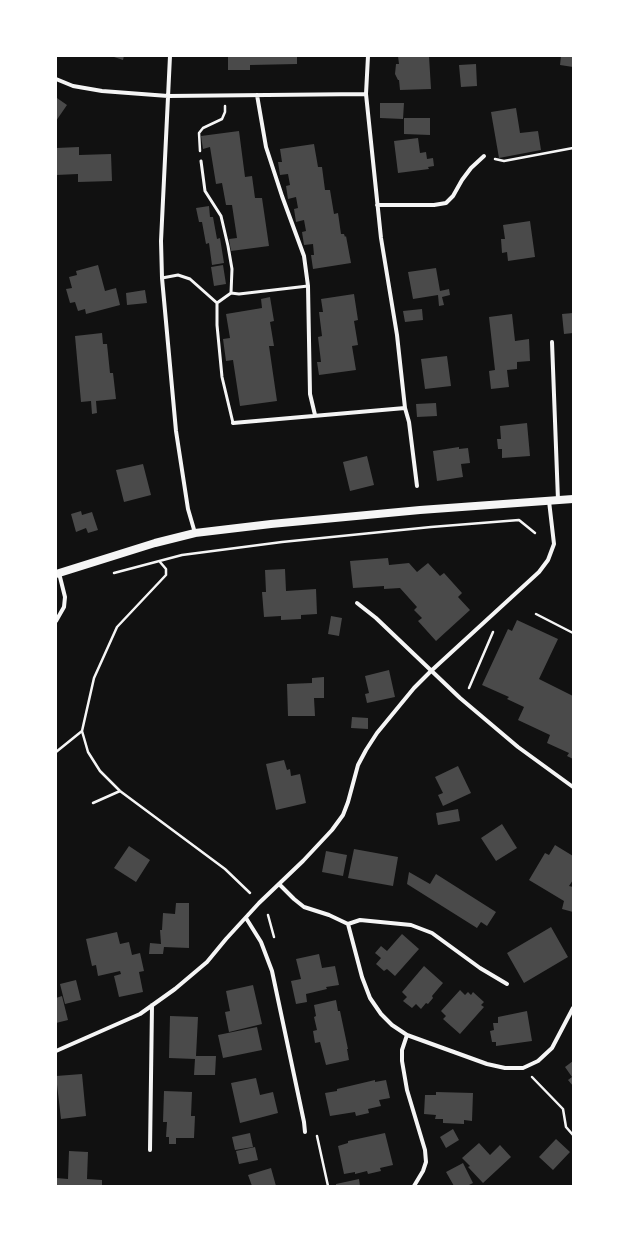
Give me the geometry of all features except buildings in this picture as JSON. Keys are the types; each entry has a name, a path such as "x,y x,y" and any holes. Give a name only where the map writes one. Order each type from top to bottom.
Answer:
{"main road":[{"path":"57,573 155,543 195,533 271,524 404,512 573,499"}],"street":[{"path":"170,56 161,241 162,278 176,431 188,509 195,533"},
{"path":"368,56 366,94 377,205 397,335 404,408 408,422 417,486"},
{"path":"56,79 73,86 102,91 168,96 366,94"},
{"path":"257,95 266,147 304,256 308,286 310,394 315,415"},
{"path":"377,205 434,205 446,203 453,196 471,168 484,156"},
{"path":"552,342 558,500"},
{"path":"233,423 404,408"},
{"path":"56,1051 140,1014 175,989 207,962 246,918 332,830 343,815 358,765 377,733 414,688 539,572 548,560 554,544 549,501"},
{"path":"56,621 64,607 65,597 57,573"},
{"path":"357,603 376,618 431,671 518,747 573,787"},
{"path":"279,884 304,907 329,915 348,924 360,920 411,925 432,933 480,968 507,984"},
{"path":"246,918 261,942 272,971 304,1122 304,1132"},
{"path":"348,924 362,977 370,998 381,1014 392,1025 407,1035 487,1064 505,1068 523,1068 538,1061 552,1048 573,1008"},
{"path":"150,1150 152,1006"},
{"path":"407,1035 402,1050 402,1061 407,1090 425,1150 426,1162 423,1171 414,1186"}],"lane":[{"path":"201,161 206,191 221,216 228,246 232,269 231,293"},
{"path":"162,278 178,275 190,279 216,303 222,377 233,423"},
{"path":"216,303 231,293 239,294 308,286"}],"path":[{"path":"201,161 199,132 203,128 222,120 225,112 224,96"},
{"path":"484,156 504,161 573,148"},
{"path":"112,574 182,555 282,542 518,520 535,533"},
{"path":"160,562 166,569 166,575 117,627 94,678 82,730 88,752 100,771 120,791 225,869 250,894"},
{"path":"536,614 573,633"},
{"path":"466,702 469,687 493,632"},
{"path":"56,752 82,730"},
{"path":"93,803 120,791"},
{"path":"523,1068 563,1109 566,1127 573,1135"}]}
